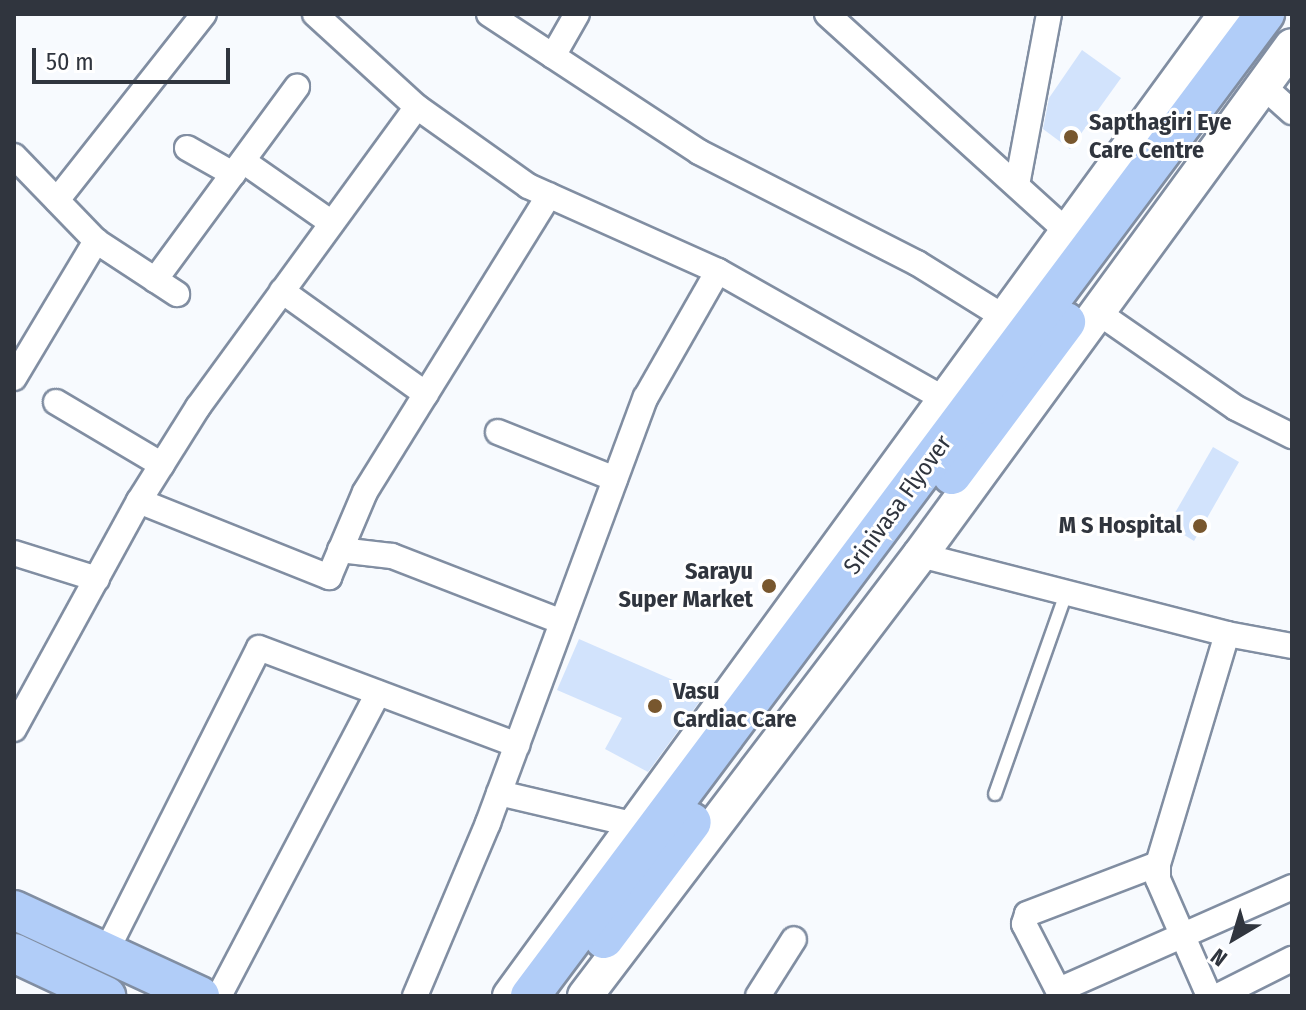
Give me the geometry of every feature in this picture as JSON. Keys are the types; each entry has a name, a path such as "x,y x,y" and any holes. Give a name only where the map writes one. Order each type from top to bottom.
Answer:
{"main road":[{"name":"Srinivasa Flyover","path":"530,996 1265,14"},
{"name":"Srinivasa Flyover","path":"560,996 1292,18"},
{"path":"14,910 200,996"},
{"path":"14,933 147,996"},
{"path":"14,953 80,991"}],"street":[{"path":"57,200 204,14"},
{"path":"315,14 417,107 528,186 718,271 948,401"},
{"path":"489,14 699,152 917,263 1007,319"},
{"path":"553,56 577,14"},
{"path":"827,14 1066,231"},
{"path":"1017,185 1049,14"},
{"path":"510,996 631,824 948,401 1218,17"},
{"path":"585,996 920,555 1292,46"},
{"path":"1263,86 1292,112"},
{"path":"155,280 297,87"},
{"path":"14,729 139,501 162,465 282,291 417,107"},
{"path":"187,148 238,168 332,223"},
{"path":"14,156 96,241 177,294"},
{"path":"139,501 329,577 365,492 549,195"},
{"path":"14,378 96,241"},
{"path":"415,996 499,793 646,397 718,271"},
{"path":"282,291 426,394"},
{"path":"1096,311 1236,408 1292,436"},
{"path":"56,402 162,465"},
{"path":"498,432 615,479"},
{"path":"340,550 392,556 562,622"},
{"path":"14,553 97,579"},
{"path":"920,555 1227,634 1292,646"},
{"path":"1209,996 1181,939 1158,879 1158,864 1227,634"},
{"path":"106,952 259,648 517,745"},
{"path":"219,996 378,693"},
{"path":"499,793 631,824"},
{"path":"1158,864 1027,914 1024,924 1060,993 1292,887"},
{"path":"758,996 794,939"},
{"path":"1218,996 1292,959"}],"lane":[{"path":"995,794 1067,591"}],"building":[{"path":"1082,50 1121,78 1070,149 1043,129 1049,98"},
{"path":"1213,447 1239,462 1194,541 1168,525"},
{"path":"579,639 705,694 648,772 605,749 622,718 557,690"}],"place":[{"name":"Sapthagiri Eye Care Centre","path":"1071,137"},
{"name":"M S Hospital","path":"1200,526"},
{"name":"Sarayu Super Market","path":"769,586"},
{"name":"Vasu Cardiac Care","path":"655,706"}]}
